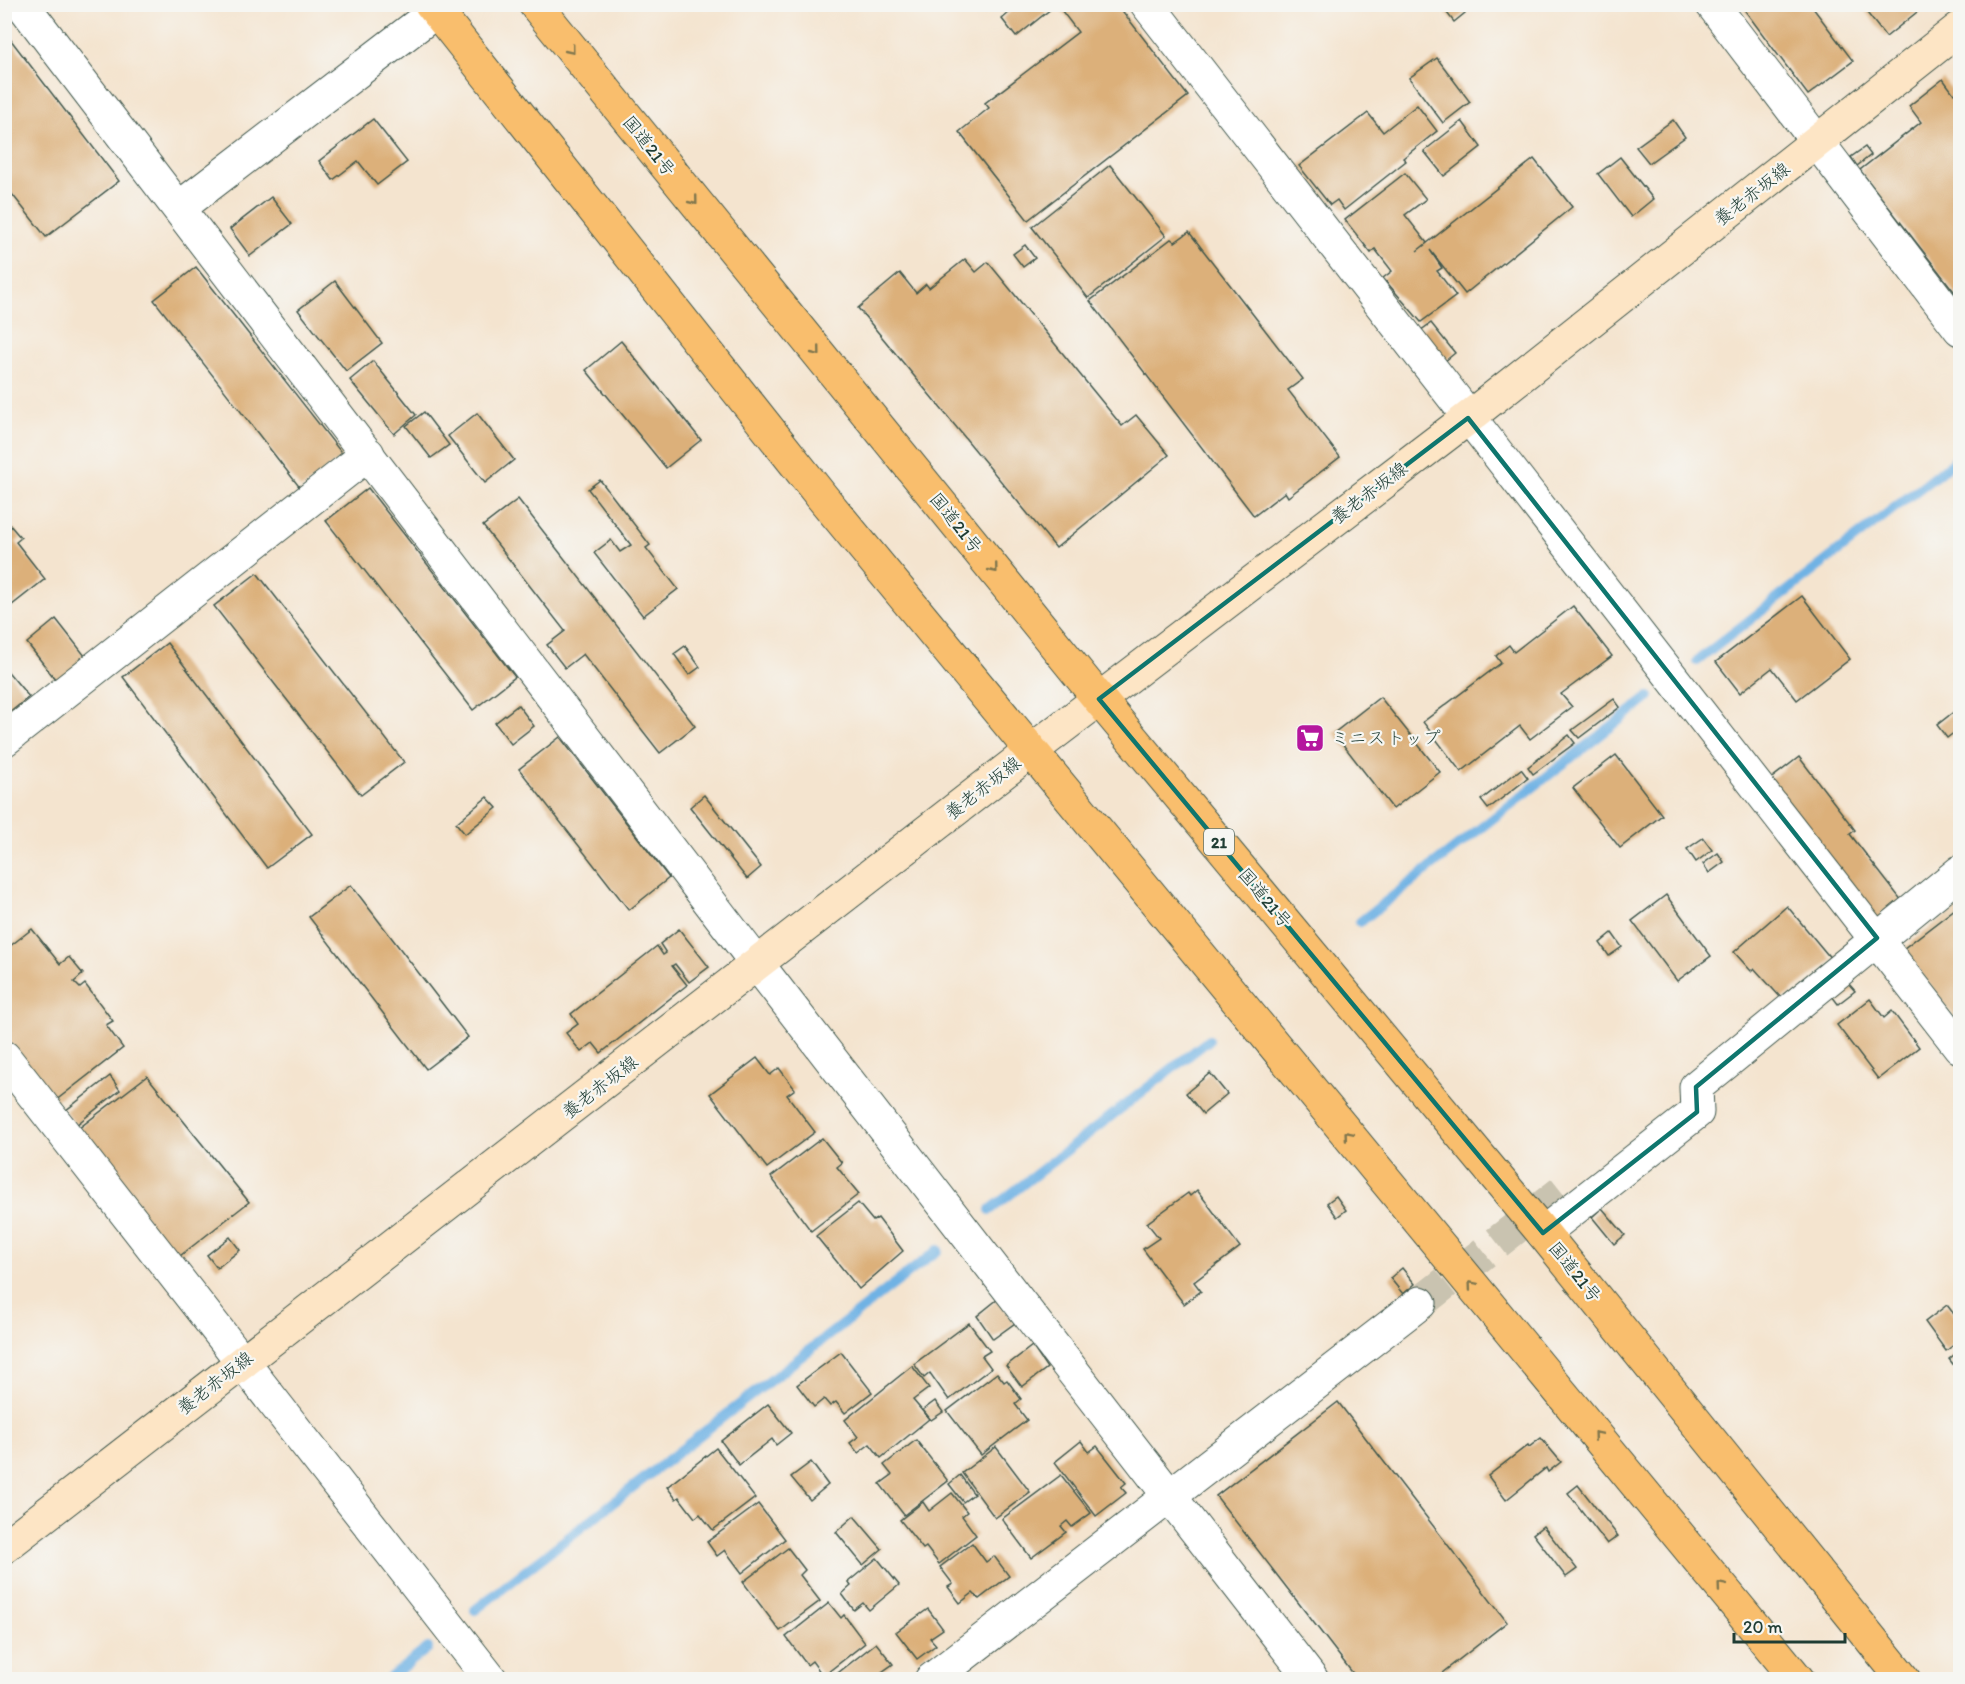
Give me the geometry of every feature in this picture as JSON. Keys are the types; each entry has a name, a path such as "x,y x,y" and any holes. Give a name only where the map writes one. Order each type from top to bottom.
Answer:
{"highway":[{"name":"国道21号","path":"534,4 1099,699 1543,1233 1904,1680"},
{"path":"434,8 822,498 1798,1680"}],"main road":[{"name":"養老赤坂線","path":"4,1547 758,965 1031,751 1468,418 1960,28"}],"street":[{"path":"22,4 758,965 1312,1680"},
{"path":"1147,4 1960,1047"},
{"path":"1712,4 1960,329"},
{"path":"179,208 434,8"},
{"path":"4,740 368,454"},
{"path":"1564,1190 1960,872"},
{"path":"4,1057 491,1680"},
{"path":"1543,1233 1698,1112 1696,1086"},
{"path":"931,1680 1168,1494 1420,1303"}],"highlighted area":[{"path":"1468,418 1877,938 1696,1087 1697,1112 1543,1233 1099,699"}],"building":[{"path":"1019,4 1057,4 1016,37 1002,19"},
{"path":"1061,4 1117,4 1188,96 1028,220 959,132 989,108 985,103 1078,32 1058,6"},
{"path":"1440,4 1476,4 1454,22"},
{"path":"1740,4 1810,4 1853,61 1808,95"},
{"path":"1860,4 1927,4 1886,37"},
{"path":"4,31 119,181 46,237 4,184"},
{"path":"1437,58 1470,102 1443,123 1409,78"},
{"path":"1943,79 1954,94 1960,90 1960,299 1860,170 1921,122 1909,106"},
{"path":"1417,105 1437,131 1403,158 1406,161 1344,210 1337,200 1330,205 1299,166 1368,113 1383,132"},
{"path":"373,119 407,162 377,185 358,161 333,180 319,161"},
{"path":"1673,120 1685,137 1649,163 1636,147"},
{"path":"1462,121 1481,147 1444,176 1424,151"},
{"path":"1865,147 1871,155 1857,166 1851,157"},
{"path":"1620,157 1653,199 1631,217 1598,174"},
{"path":"1534,159 1572,207 1465,294 1430,250 1442,268 1437,271 1456,296 1421,322 1383,278 1392,271 1375,249 1371,253 1345,220 1405,173 1426,199 1405,215 1427,243 1417,251"},
{"path":"1110,165 1166,236 1088,298 1032,227"},
{"path":"271,197 292,224 250,256 230,229"},
{"path":"1189,232 1303,379 1288,390 1340,457 1288,497 1285,492 1254,516 1090,301 1171,239 1175,242"},
{"path":"1025,245 1035,258 1023,267 1013,254"},
{"path":"965,259 976,272 988,262 1122,426 1136,415 1169,455 1056,548 858,308 900,273 916,293 926,284 929,288"},
{"path":"196,267 344,456 301,489 154,300"},
{"path":"335,281 382,343 346,371 298,310"},
{"path":"1431,323 1455,353 1444,362 1420,331"},
{"path":"621,341 701,440 666,468 586,370"},
{"path":"373,361 416,415 394,434 350,380"},
{"path":"424,412 449,445 431,458 406,426"},
{"path":"477,413 514,460 485,483 448,436"},
{"path":"600,480 650,545 646,548 678,589 643,616 594,553 611,540 620,552 631,545 588,489"},
{"path":"368,488 515,677 473,710 326,521"},
{"path":"518,499 695,726 660,753 583,654 565,668 547,645 565,631 483,526"},
{"path":"9,524 21,538 16,542 45,579 7,609 4,527"},
{"path":"257,573 404,762 361,795 214,606"},
{"path":"1802,596 1850,659 1797,700 1772,668 1740,693 1716,662"},
{"path":"1573,606 1612,656 1561,694 1572,707 1530,739 1520,726 1461,772 1423,722 1501,663 1496,656 1509,645 1514,652"},
{"path":"56,619 89,661 59,684 27,643"},
{"path":"167,643 312,834 267,868 123,677"},
{"path":"685,646 700,667 689,675 674,654"},
{"path":"4,667 29,697 4,717"},
{"path":"1380,697 1440,772 1393,809 1334,733"},
{"path":"1614,699 1620,707 1579,738 1572,730"},
{"path":"518,705 534,726 511,744 495,723"},
{"path":"1960,707 1960,728 1947,738 1937,725"},
{"path":"1569,735 1575,743 1533,774 1528,767"},
{"path":"560,737 669,878 629,910 519,769"},
{"path":"1616,755 1662,815 1620,848 1573,788"},
{"path":"1799,757 1855,830 1850,834 1906,906 1879,926 1768,781"},
{"path":"1521,769 1528,778 1488,809 1481,800"},
{"path":"704,795 761,867 747,879 690,807"},
{"path":"487,797 497,808 465,834 456,823"},
{"path":"1703,838 1712,850 1696,862 1687,849"},
{"path":"1718,853 1724,862 1709,873 1703,864"},
{"path":"351,885 468,1037 426,1069 309,917"},
{"path":"1666,895 1711,956 1677,981 1632,921"},
{"path":"1960,905 1960,1025 1903,949"},
{"path":"1787,906 1832,960 1782,999 1754,968 1751,971 1734,952"},
{"path":"32,929 60,964 69,957 83,974 74,982 80,988 85,984 113,1021 106,1025 123,1048 55,1101 5,1036 5,950"},
{"path":"679,929 709,967 689,982 675,964 672,966 687,985 601,1053 593,1043 581,1052 566,1033 578,1024 571,1014 657,946 663,955 666,953 660,944"},
{"path":"1612,933 1622,947 1609,956 1600,943"},
{"path":"1848,983 1855,991 1838,1004 1832,996"},
{"path":"1870,999 1884,1018 1892,1011 1919,1047 1878,1079 1837,1025"},
{"path":"757,1058 770,1075 779,1068 795,1089 787,1095 815,1132 767,1168 710,1094"},
{"path":"1210,1073 1227,1094 1203,1114 1186,1093"},
{"path":"110,1076 120,1090 76,1125 65,1111"},
{"path":"147,1076 249,1202 176,1259 78,1129"},
{"path":"822,1138 842,1163 837,1167 859,1194 811,1231 771,1177"},
{"path":"1197,1190 1240,1247 1194,1282 1201,1291 1184,1304 1143,1249 1159,1238 1147,1223 1188,1193 1190,1196"},
{"path":"1336,1196 1346,1210 1337,1217 1327,1203"},
{"path":"858,1203 873,1221 878,1218 903,1251 859,1289 816,1236"},
{"path":"1602,1208 1625,1235 1614,1244 1592,1217"},
{"path":"230,1237 240,1250 217,1268 207,1255"},
{"path":"1402,1268 1415,1284 1403,1294 1390,1278"},
{"path":"998,1299 1015,1323 993,1339 977,1316"},
{"path":"1947,1305 1960,1322 1960,1340 1946,1351 1925,1322"},
{"path":"969,1323 990,1351 982,1356 991,1368 949,1400 930,1373 924,1378 914,1364"},
{"path":"1032,1346 1047,1368 1022,1387 1006,1366"},
{"path":"1960,1350 1960,1373 1949,1359"},
{"path":"841,1352 872,1392 845,1413 836,1402 830,1406 824,1399 814,1407 797,1385"},
{"path":"912,1366 929,1388 913,1400 929,1419 881,1458 870,1444 858,1453 850,1443 858,1437 845,1420"},
{"path":"997,1373 1004,1382 1007,1380 1021,1399 1015,1404 1027,1420 981,1455 947,1411"},
{"path":"935,1401 943,1412 931,1420 923,1410"},
{"path":"1338,1402 1507,1622 1433,1680 1358,1680 1216,1496"},
{"path":"768,1404 791,1433 776,1445 772,1439 739,1465 721,1441"},
{"path":"1541,1438 1561,1462 1548,1472 1546,1468 1506,1500 1488,1476 1528,1445 1529,1447"},
{"path":"916,1440 948,1481 904,1515 880,1484 892,1475 884,1465"},
{"path":"1081,1441 1089,1452 1097,1446 1126,1483 1121,1487 1126,1493 1096,1516 1055,1462"},
{"path":"996,1447 1030,1492 995,1518 962,1473"},
{"path":"716,1448 755,1498 713,1530 700,1514 695,1518 679,1497 676,1499 667,1487"},
{"path":"811,1462 828,1485 810,1500 791,1477"},
{"path":"960,1475 974,1494 963,1502 949,1484"},
{"path":"1061,1475 1091,1513 1072,1527 1067,1521 1061,1526 1066,1532 1031,1558 1002,1519"},
{"path":"1578,1485 1618,1536 1607,1544 1568,1493"},
{"path":"952,1493 967,1512 962,1516 976,1535 939,1564 926,1547 923,1549 900,1520 923,1502 929,1511"},
{"path":"758,1504 785,1539 742,1573 725,1550 717,1556 707,1542"},
{"path":"854,1516 882,1549 863,1565 836,1532"},
{"path":"1543,1526 1577,1569 1566,1577 1533,1534"},
{"path":"972,1543 986,1562 994,1556 1009,1576 979,1599 973,1593 960,1603 948,1587 953,1584 940,1567"},
{"path":"788,1548 805,1570 800,1575 820,1601 780,1631 743,1582"},
{"path":"877,1558 899,1585 869,1610 863,1603 854,1610 842,1594 851,1586 848,1582"},
{"path":"829,1603 841,1618 844,1615 865,1643 823,1676 812,1661 807,1665 786,1637"},
{"path":"928,1609 943,1629 930,1638 936,1645 917,1659 896,1632"},
{"path":"876,1643 893,1664 882,1672 888,1680 829,1680"}],"waterway":[{"path":"1697,661 1960,457"},
{"path":"1360,922 1649,697"},
{"path":"990,1210 1209,1040"},
{"path":"475,1610 938,1250"},
{"path":"387,1680 428,1648"}],"tunnel":[{"path":"1420,1303 1564,1190"}],"place":[{"name":"ミニストップ","path":"1310,738"}]}
